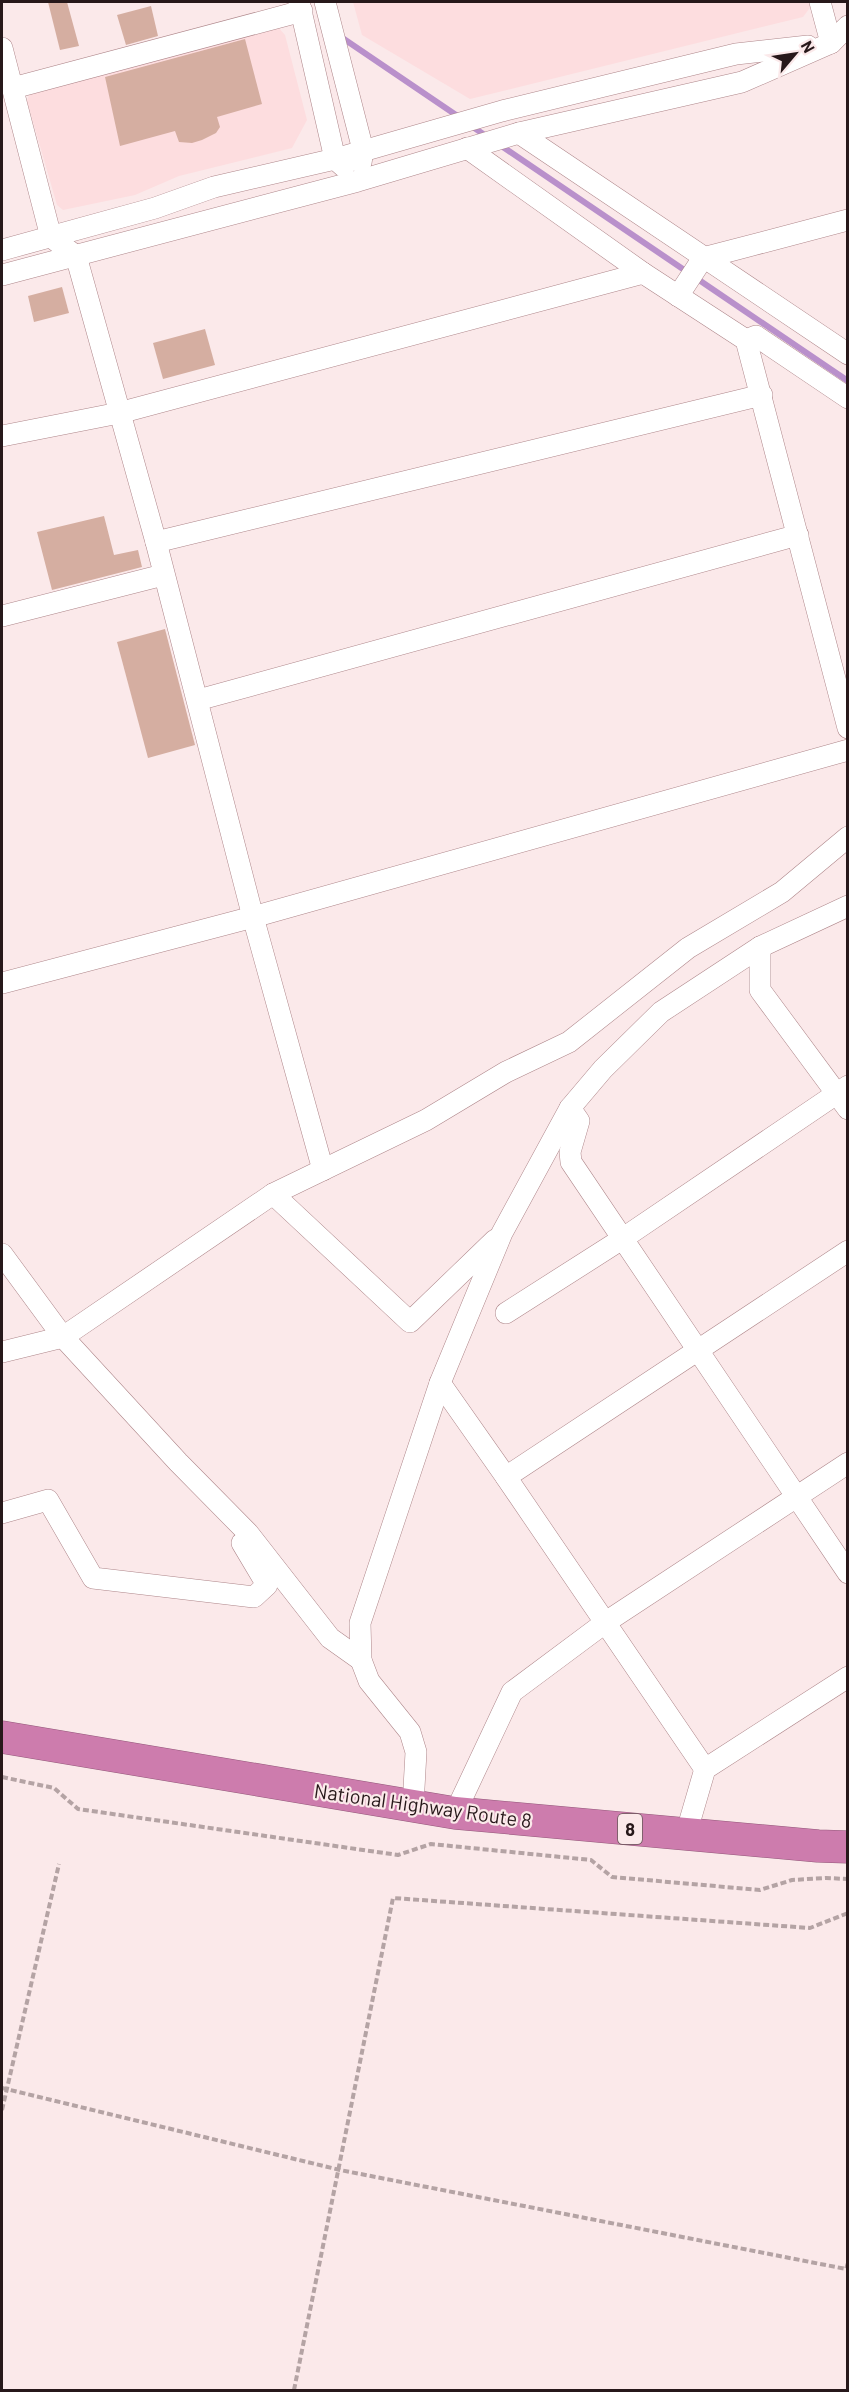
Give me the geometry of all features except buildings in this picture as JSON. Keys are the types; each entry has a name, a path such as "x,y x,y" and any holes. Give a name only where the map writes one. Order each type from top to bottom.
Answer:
{"highway":[{"name":"National Highway Route 8","path":"2,1737 455,1813 848,1847"}],"street":[{"path":"820,2 842,43"},
{"path":"326,3 363,150 358,181"},
{"path":"13,88 299,14 335,159 358,181"},
{"path":"2,275 358,181 519,133 742,82 842,43 848,26"},
{"path":"2,250 155,208 214,187 335,159 502,111 736,54 842,43"},
{"path":"3,59 13,88 51,237 76,256 156,542 253,917 323,1170"},
{"path":"519,133 701,261 848,354"},
{"path":"467,148 642,273 681,291 746,340 848,728"},
{"path":"681,291 701,261 848,220"},
{"path":"2,436 119,413 642,273"},
{"path":"746,340 756,336 848,398"},
{"path":"156,542 762,395"},
{"path":"198,700 798,535"},
{"path":"2,616 163,575"},
{"path":"2,983 253,917 848,750"},
{"path":"2,1352 63,1337 273,1194 426,1120 506,1072 569,1042 688,948 782,892 848,837"},
{"path":"413,1806 416,1752 410,1732 369,1681 361,1660 360,1623 440,1383 502,1233 570,1108 603,1069 661,1012 760,947 838,910 848,900"},
{"path":"506,1313 844,1096 760,990 760,947"},
{"path":"570,1108 579,1121 570,1152 571,1162 848,1573"},
{"path":"273,1194 410,1322 502,1233"},
{"path":"506,1477 848,1251"},
{"path":"2,1254 63,1337 178,1462 244,1528 330,1638 361,1660"},
{"path":"440,1383 705,1769"},
{"path":"455,1813 512,1692 606,1622 848,1462"},
{"path":"2,1513 48,1500 93,1578 254,1597 267,1585 240,1540 244,1528"},
{"path":"686,1834 705,1769 848,1677"}],"path":[{"path":"2,1777 54,1788 78,1809 398,1855 431,1844 591,1860 612,1877 760,1890 792,1880 848,1879"},
{"path":"2,2110 4,2089 59,1864"},
{"path":"294,2391 393,1898 810,1928 848,1912"},
{"path":"4,2089 340,2170 846,2269 848,2263"}],"shaded area":[{"path":"353,2 811,2 812,5 803,17 470,99 362,35"},
{"path":"277,26 285,35 307,120 292,148 179,176 135,195 63,210 57,205 27,101 31,90"}],"waterway":[{"path":"341,37 459,117"},
{"path":"470,125 489,138"},
{"path":"500,145 848,381"}]}
